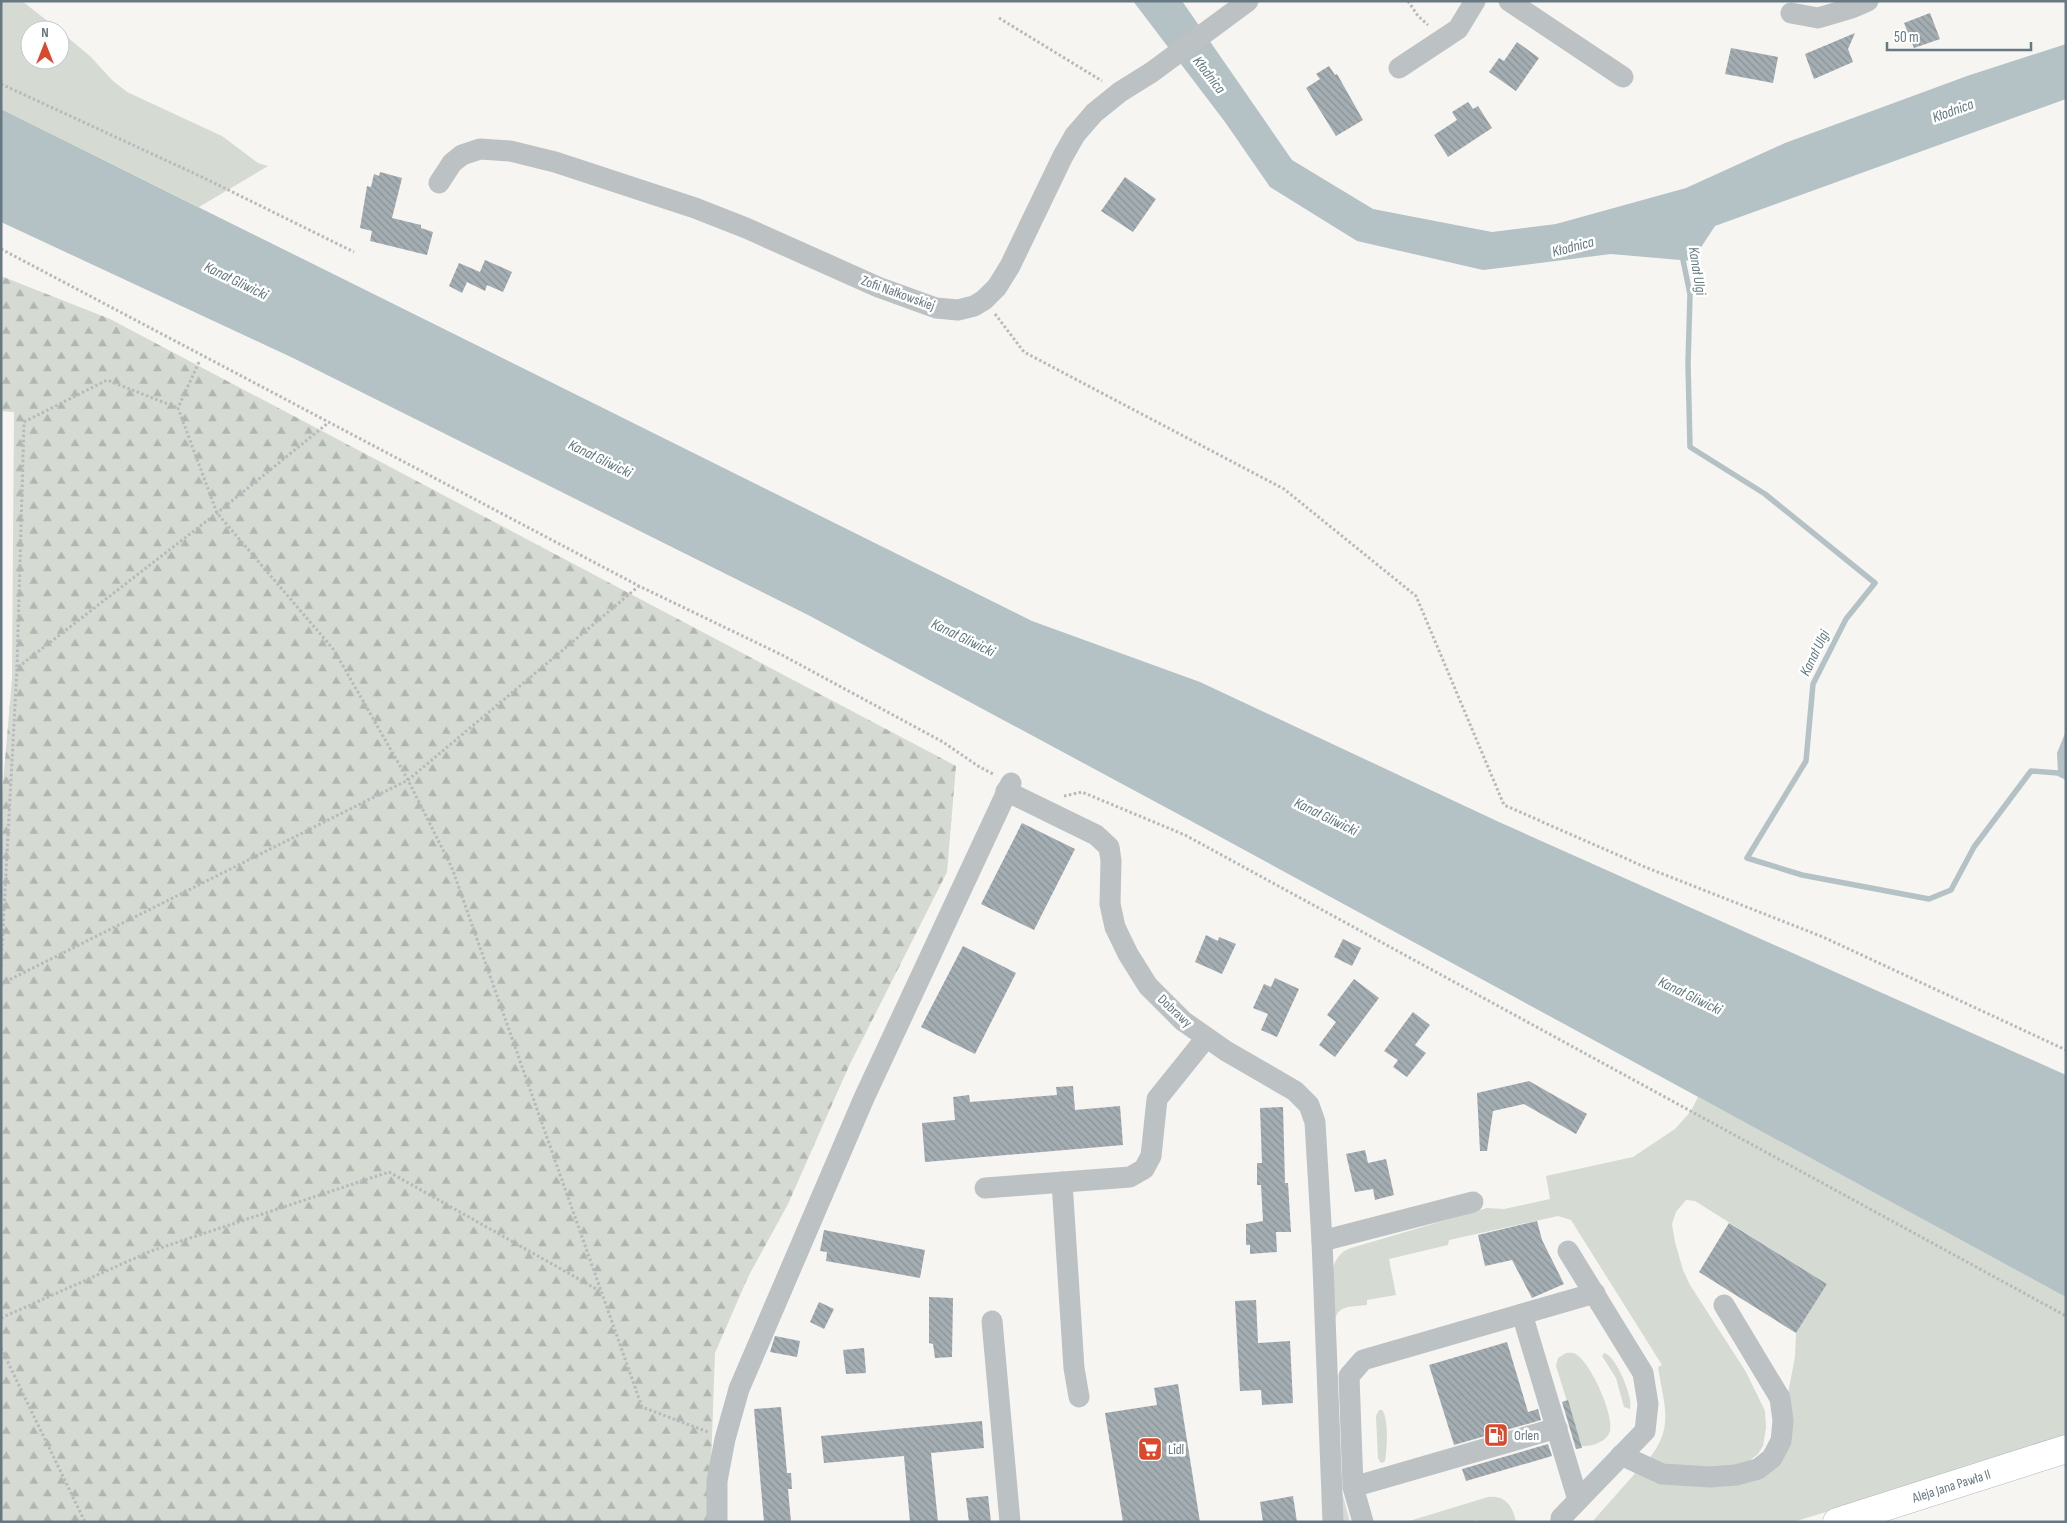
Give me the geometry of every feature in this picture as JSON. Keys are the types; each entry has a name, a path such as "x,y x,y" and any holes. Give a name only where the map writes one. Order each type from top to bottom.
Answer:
{"main road":[{"name":"Aleja Jana Pawła II","path":"1837,1522 2066,1449"}],"street":[{"path":"1399,68 1458,30 1476,1"},
{"path":"1509,1 1623,77"},
{"path":"1791,14 1818,18 1868,1"},
{"name":"Zofii Nałkowskiej","path":"439,183 452,163 462,155 480,149 510,151 555,162 695,208 746,228 878,287 936,308 958,310 974,306 997,288 1010,266 1062,156 1094,113 1120,92 1152,72 1242,6"},
{"path":"717,1522 717,1481 725,1439 739,1389 864,1098 1009,787"},
{"name":"Dobrawy","path":"1009,787 1096,834 1109,847 1111,861 1110,904 1116,927 1128,954 1148,986 1183,1021 1226,1052 1295,1091 1309,1105 1314,1122 1322,1240 1333,1522"},
{"path":"985,1188 1130,1177 1144,1169 1151,1156 1158,1099 1206,1038"},
{"path":"1062,1182 1074,1368 1079,1397"},
{"path":"1322,1240 1473,1202"},
{"path":"1561,1522 1561,1518 1645,1431 1648,1404 1643,1373 1568,1252"},
{"path":"1363,1522 1353,1487 1349,1376 1363,1360 1595,1293"},
{"path":"1621,1455 1662,1474 1710,1477 1736,1475 1758,1469 1772,1458 1781,1441 1783,1421 1780,1398 1724,1305"},
{"path":"1522,1314 1578,1500"},
{"path":"992,1321 1010,1522"},
{"path":"1353,1487 1557,1428"}],"path":[{"path":"1408,1 1418,16 1443,39"},
{"path":"999,18 1120,92"},
{"path":"1,84 202,177 354,252"},
{"path":"2,250 639,586 782,655 943,742 1009,787"},
{"path":"984,300 1024,352 1284,489 1416,596 1504,805 1645,867 1823,937 2066,1050"},
{"path":"199,362 178,408 217,513 334,650 408,780 452,868 642,1407 725,1439"},
{"path":"1,966 17,668 24,422 107,380 178,408"},
{"path":"17,668 217,513 328,423"},
{"path":"1,984 408,780 639,586"},
{"path":"1056,798 1082,792 1185,835 2066,1316"},
{"path":"1,1318 151,1251 389,1172 601,1291"},
{"path":"1,1348 86,1522"}],"green space":[{"path":"1,1 22,1 46,20 20,20 20,70 70,70 70,39 127,92 222,136 258,163 268,166 199,207 1,109"},
{"path":"1,276 110,319 956,766 947,872 849,1066 788,1204 748,1277 715,1353 709,1522 1,1522 1,806 12,679 14,412 1,411"},
{"path":"1698,1097 2066,1296 2066,1435 1889,1493 1793,1522 1592,1522 1638,1470 1761,1474 1788,1393 1795,1357 1796,1333 1827,1284 1695,1201 1686,1200 1676,1212 1672,1224 1675,1242 1683,1270 1690,1285 1746,1372 1765,1411 1766,1428 1763,1446 1758,1454 1749,1461 1737,1466 1681,1470 1648,1460 1662,1437 1665,1426 1665,1405 1658,1367 1662,1365 1571,1220 1558,1216 1449,1240 1448,1245 1389,1259 1396,1295 1367,1300 1367,1305 1347,1307 1339,1311 1335,1320 1342,1492 1350,1522 1335,1522 1329,1284 1335,1262 1341,1254 1351,1248 1487,1208 1504,1209 1550,1199 1546,1176 1633,1157 1675,1129 1691,1111"},
{"path":"1566,1353 1573,1353 1583,1360 1595,1379 1605,1402 1610,1431 1606,1438 1594,1445 1581,1446 1556,1366 1558,1358"},
{"path":"1604,1353 1614,1361 1619,1369 1627,1387 1631,1404 1630,1409 1624,1407 1616,1378 1602,1356"},
{"path":"1379,1410 1382,1410 1384,1414 1387,1427 1386,1456 1385,1461 1382,1463 1378,1458 1376,1416"},
{"path":"1488,1497 1504,1500 1513,1511 1516,1522 1478,1522 1477,1520 1472,1522 1406,1522"}],"water":[{"name":"Kłodnica","path":"1133,1 1182,1 1292,160 1373,209 1492,232 1556,224 1686,188 1785,143 1967,76 2066,44 2066,99 1715,226 1692,261 1611,254 1483,270 1357,241 1270,187 1225,122"},
{"name":"Kanał Gliwicki","path":"1,109 1032,621 1200,682 1499,822 2066,1075 2066,1297 810,616 293,358 1,222"},
{"path":"2066,731 2066,777 2058,773 2057,753"}],"building":[{"path":"1930,13 1940,39 1914,48 1904,23"},
{"path":"1855,33 1848,49 1853,62 1814,79 1805,54"},
{"path":"1517,42 1539,58 1516,91 1489,72 1499,58 1504,61"},
{"path":"1731,48 1778,57 1773,83 1725,74"},
{"path":"1329,66 1335,75 1337,74 1363,120 1336,136 1306,88 1320,79 1316,74"},
{"path":"1468,102 1473,109 1478,106 1492,128 1448,157 1434,135 1457,120 1452,112"},
{"path":"380,172 402,178 392,218 421,225 421,228 433,232 427,255 370,241 372,231 360,228 367,186 371,187 374,174 379,176"},
{"path":"1125,177 1156,199 1133,232 1101,211"},
{"path":"485,260 512,272 503,292 487,285 485,291 467,282 462,293 449,286 459,263 480,272"},
{"path":"1022,823 1075,849 1034,930 981,904"},
{"path":"1206,935 1218,941 1219,937 1236,944 1222,974 1195,962"},
{"path":"1343,939 1361,948 1352,966 1334,957"},
{"path":"963,946 1016,973 975,1054 921,1027"},
{"path":"1275,978 1299,989 1277,1037 1261,1030 1268,1014 1253,1008 1264,984 1271,987"},
{"path":"1354,979 1379,998 1335,1057 1319,1045 1336,1022 1327,1015"},
{"path":"1413,1012 1430,1025 1415,1045 1426,1053 1407,1077 1393,1067 1398,1060 1384,1051"},
{"path":"1529,1081 1587,1114 1576,1134 1524,1104 1493,1111 1487,1151 1480,1151 1477,1093"},
{"path":"1073,1086 1075,1110 1120,1106 1123,1145 925,1162 922,1123 955,1120 953,1097 969,1095 970,1102 1057,1095 1056,1087"},
{"path":"1283,1107 1285,1183 1288,1183 1291,1232 1276,1232 1277,1252 1250,1254 1250,1245 1246,1245 1246,1224 1263,1221 1261,1185 1257,1185 1257,1163 1262,1163 1260,1108"},
{"path":"1365,1150 1368,1163 1386,1159 1394,1195 1375,1200 1373,1189 1355,1192 1346,1154"},
{"path":"1537,1221 1542,1240 1564,1284 1532,1298 1512,1260 1485,1266 1478,1235"},
{"path":"1729,1223 1827,1284 1796,1333 1699,1272"},
{"path":"824,1230 925,1250 920,1278 826,1261 827,1252 820,1251"},
{"path":"929,1297 953,1298 952,1357 935,1358 933,1344 929,1343"},
{"path":"1256,1300 1258,1343 1290,1341 1293,1403 1262,1405 1261,1390 1240,1391 1235,1301"},
{"path":"819,1302 834,1309 824,1329 810,1322"},
{"path":"775,1336 800,1341 797,1357 770,1352"},
{"path":"1507,1342 1528,1412 1538,1409 1541,1420 1454,1445 1429,1365"},
{"path":"864,1348 866,1373 846,1374 843,1350"},
{"name":"Lidl","path":"1178,1384 1200,1522 1123,1522 1105,1413 1157,1405 1154,1388"},
{"path":"1568,1400 1582,1448 1576,1449 1562,1402"},
{"path":"781,1407 787,1473 791,1473 792,1489 788,1489 791,1522 764,1522 754,1409"},
{"path":"982,1421 984,1448 931,1453 938,1522 910,1522 904,1456 824,1463 821,1436"},
{"path":"1548,1444 1552,1456 1466,1481 1462,1469"},
{"path":"988,1496 991,1522 969,1522 966,1498"},
{"path":"1293,1496 1297,1522 1263,1522 1260,1502"}],"waterway":[{"name":"Kanał Ulgi","path":"1682,255 1690,294 1688,364 1690,447 1765,494 1875,583 1846,619 1813,684 1806,761 1747,858 1802,875 1929,899 1951,890 1974,847 2031,771 2058,773 2066,777"}],"place":[{"name":"Orlen","path":"1496,1435"},
{"name":"Lidl","path":"1150,1449"}]}
